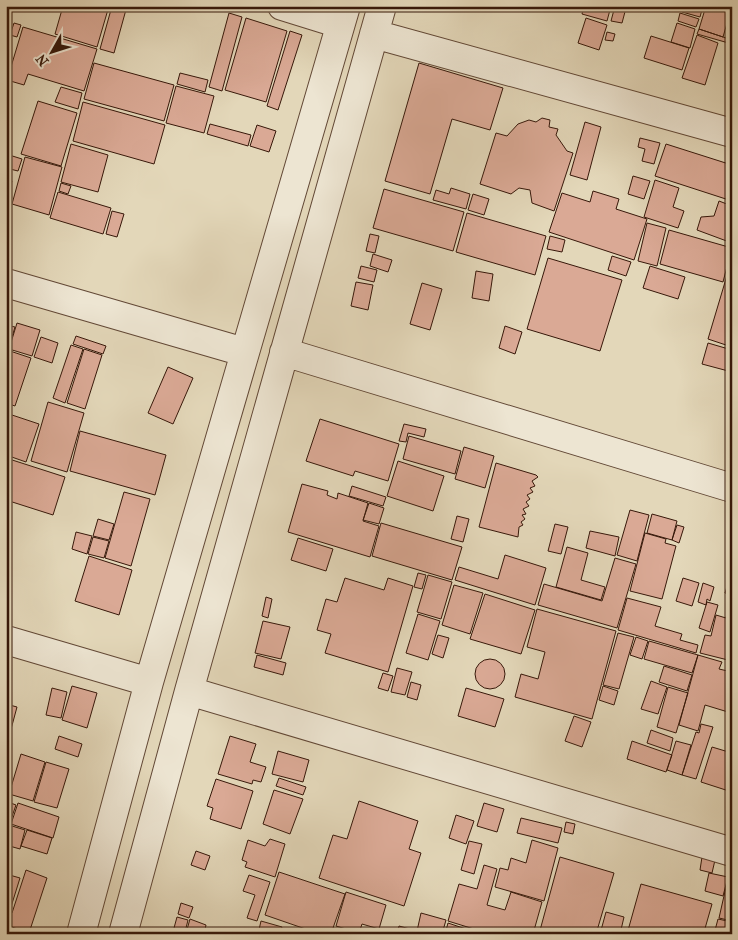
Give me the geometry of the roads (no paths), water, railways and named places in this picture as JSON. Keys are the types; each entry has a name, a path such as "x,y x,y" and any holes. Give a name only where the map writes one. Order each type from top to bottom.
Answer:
{"street":[{"path":"81,934 150,682 244,352 343,15 282,6"},
{"path":"123,934 189,691 382,6"},
{"path":"374,34 732,133"},
{"path":"6,283 244,352"},
{"path":"284,352 732,488"},
{"path":"6,640 150,682"},
{"path":"189,691 732,852"}]}
